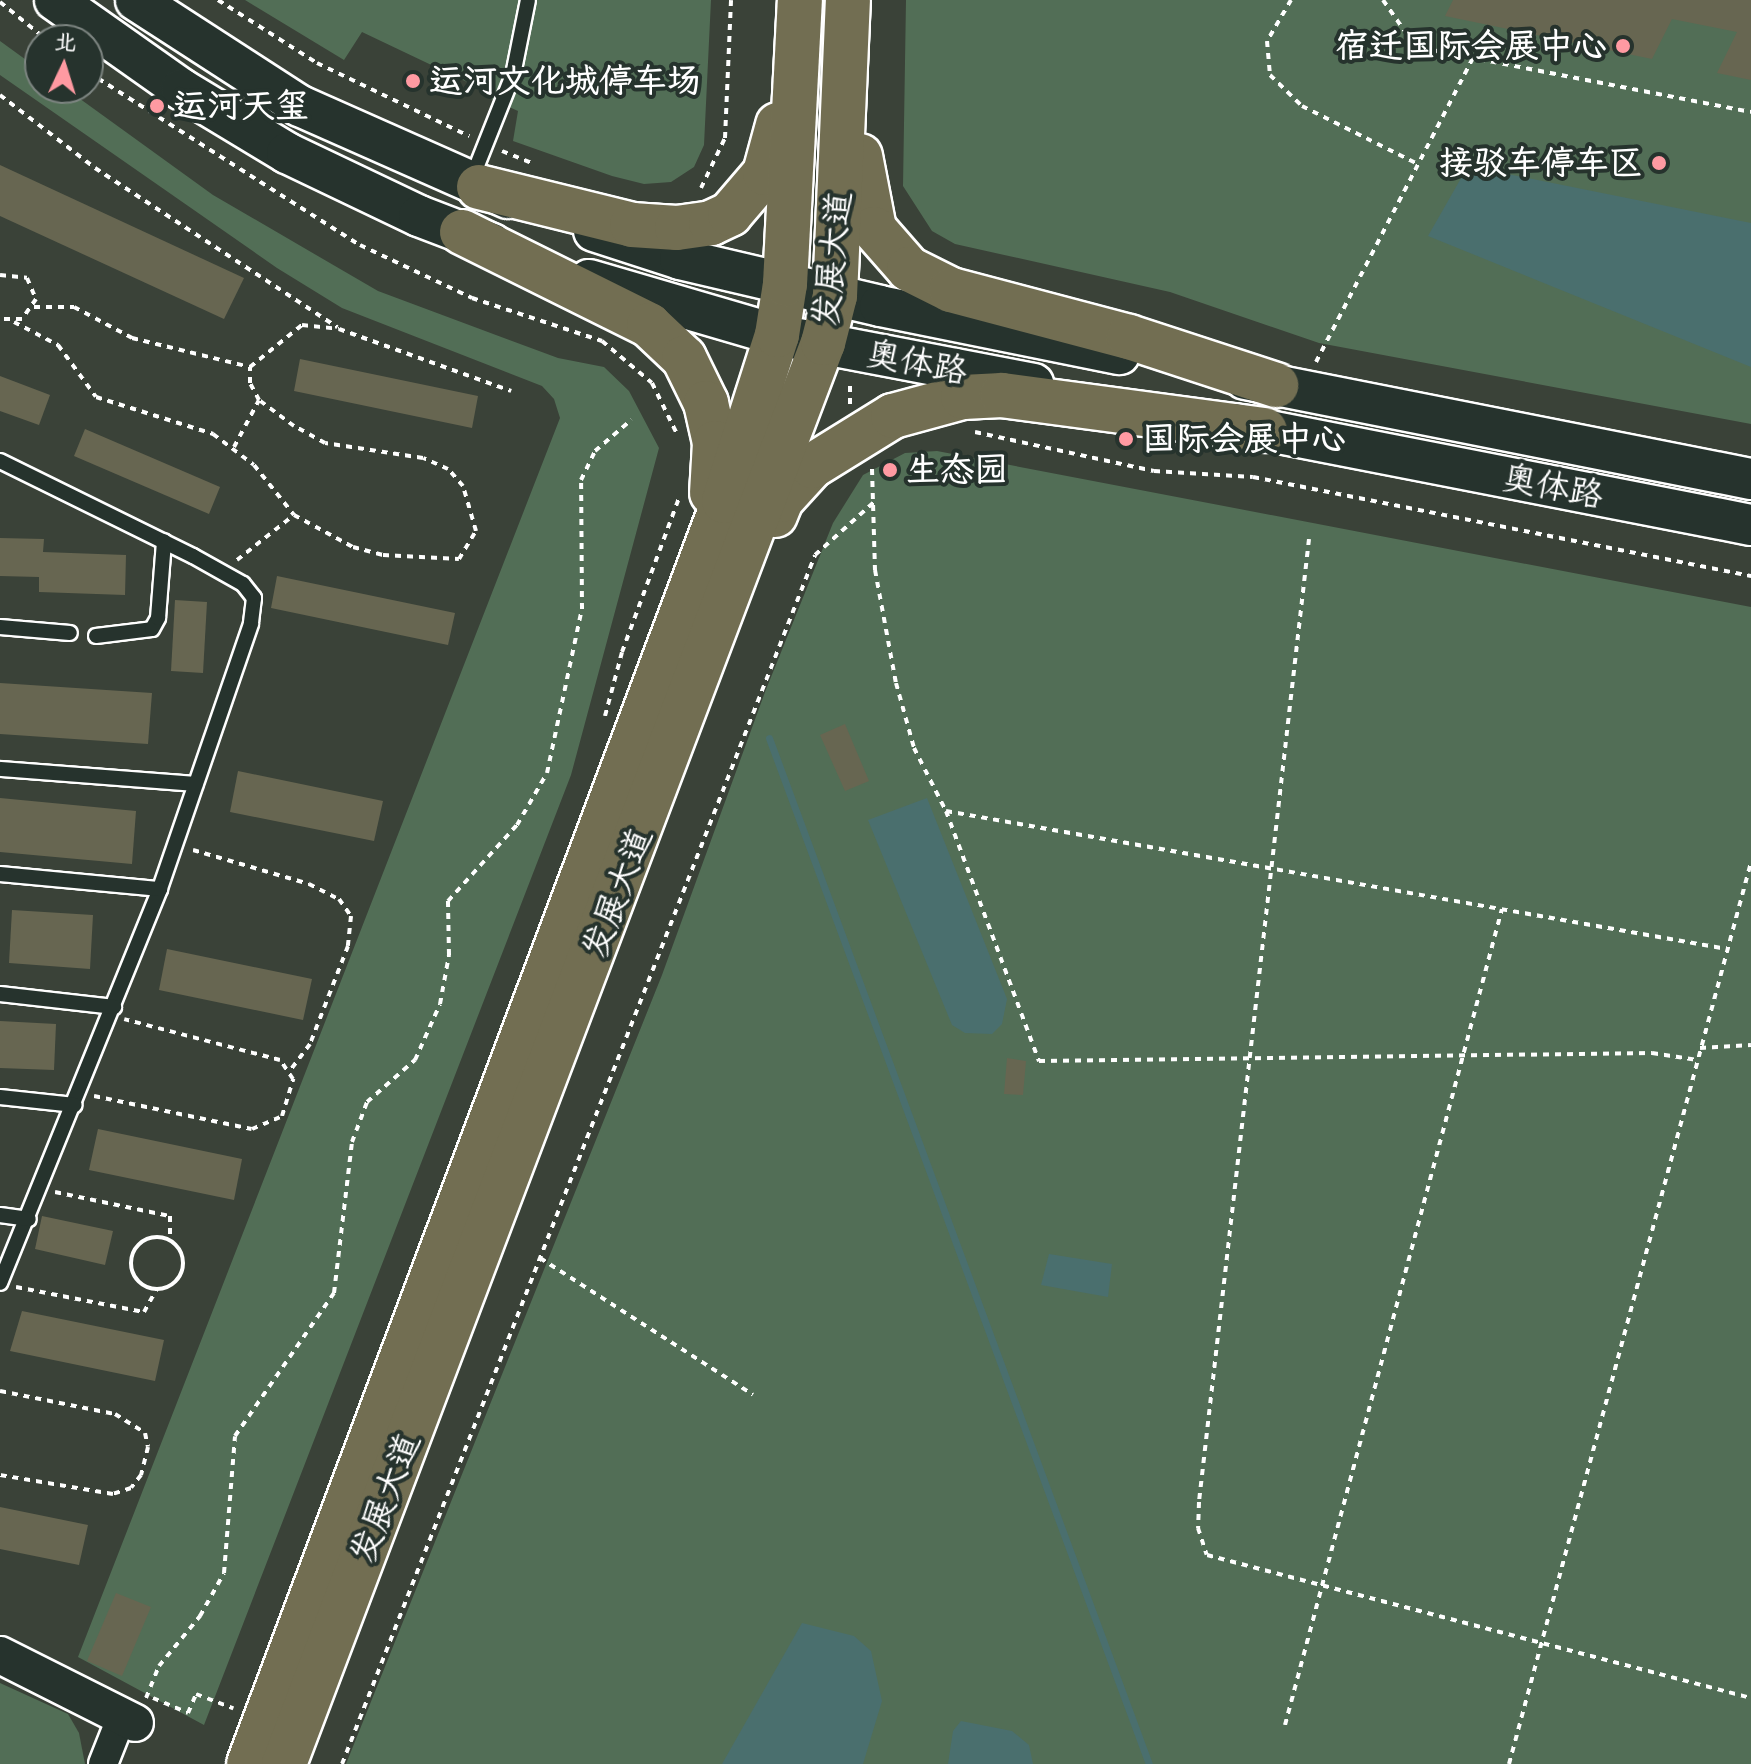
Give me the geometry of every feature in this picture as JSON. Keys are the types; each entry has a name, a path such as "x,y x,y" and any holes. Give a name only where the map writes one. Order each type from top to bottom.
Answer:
{"main road":[{"name":"奥体路","path":"55,0 181,89 287,153 462,232 614,289 777,335 1751,525"},
{"name":"奥体路","path":"136,0 300,106 474,184 680,259 835,296 1288,373 1751,479"},
{"path":"474,184 632,225 677,228 730,214 765,173 777,135 798,0"},
{"name":"发展大道","path":"284,1764 641,778 777,335 785,284 798,0"},
{"path":"849,0 863,191 874,229 909,269 951,290 1129,337 1288,373"},
{"name":"发展大道","path":"249,1764 641,778 823,343 835,296 849,0"},
{"path":"462,232 649,325 684,358 706,403 715,443 714,488 641,778"},
{"path":"641,778 781,500 812,466 893,416 963,397 1002,395 1265,430"}],"street":[{"path":"0,1655 135,1712 103,1764"}],"lane":[{"path":"474,184 520,54 528,0"},
{"path":"0,461 226,574 254,598 251,624 160,889 29,1219 0,1284"},
{"path":"96,636 152,629 158,618 164,541"},
{"path":"0,627 70,633"},
{"path":"0,769 195,784"},
{"path":"0,874 160,889"},
{"path":"0,994 112,1011"},
{"path":"0,1097 77,1099"},
{"path":"0,1215 29,1219"}],"path":[{"path":"218,0 317,63 541,168"},
{"path":"696,193 708,183 725,138 731,0"},
{"path":"1291,0 1267,41 1270,75 1302,106 1418,164"},
{"path":"1383,0 1404,30 1432,50 1751,112"},
{"path":"0,2 27,24"},
{"path":"1315,366 1473,58"},
{"path":"104,82 360,245 472,298 602,341 652,383 678,438"},
{"path":"0,95 95,168 339,329 511,391"},
{"path":"0,275 27,278 35,291 34,307"},
{"path":"14,322 34,307 74,307 132,338 250,367"},
{"path":"0,319 14,322 58,345 96,397 177,421 234,448 294,515 353,547 423,560 459,559 476,531 463,486 448,469 423,458 325,443 259,400 250,383 250,367"},
{"path":"250,367 302,325 339,329"},
{"path":"1288,373 1315,366 1328,369"},
{"path":"836,398 893,416"},
{"path":"234,448 259,400"},
{"path":"235,1709 196,1694 188,1713 135,1712 159,1666 200,1616 224,1573 235,1436 334,1293 352,1142 367,1102 415,1060 440,1004 449,955 448,901 517,825 547,773 582,609 581,480 595,451 631,420"},
{"path":"970,431 1154,471 1253,477 1751,576"},
{"path":"857,438 871,463 875,570 896,683 914,748 946,811 1039,1061 1652,1053 1697,1060"},
{"path":"602,727 622,652 682,487"},
{"path":"342,1764 815,555 874,502"},
{"path":"226,574 249,546 294,515"},
{"path":"1309,539 1246,1059 1198,1528 1207,1555 1751,1698"},
{"path":"946,811 1727,949"},
{"path":"77,1099 252,1129 282,1116 292,1090 291,1069 310,1044 348,946 351,916 339,899 309,884 175,845"},
{"path":"1509,1764 1751,862"},
{"path":"1285,1725 1502,909"},
{"path":"112,1011 280,1060 291,1069"},
{"path":"1700,1048 1751,1045"},
{"path":"0,1284 144,1312 157,1289 173,1284 183,1270 182,1253 170,1240 170,1216 41,1189"},
{"path":"157,1289 135,1276 131,1260 145,1240 170,1240"},
{"path":"540,1258 753,1395"},
{"path":"0,1391 115,1414 145,1433 148,1447 141,1475 131,1488 113,1494 0,1475"},
{"path":"231,1722 238,1703"}],"green space":[{"path":"245,0 711,0 704,145 694,167 671,182 644,184 612,176 513,141 518,111 484,96 486,91 362,32 344,60"},
{"path":"906,0 1751,0 1751,424 1319,343 1170,292 955,244 932,231 903,186"},
{"path":"0,41 24,58 24,92 0,75"},
{"path":"42,104 87,104 213,195 378,291 558,358 604,367 629,391 659,448 571,775 204,1725 78,1657 560,418 554,399 542,386 342,308 277,268"},
{"path":"937,451 1751,607 1751,1764 346,1764 662,975 765,692 833,523 863,475 905,453"},
{"path":"0,1683 68,1714 79,1733 85,1764 0,1764"}],"water":[{"path":"1468,166 1751,223 1751,367 1428,236"},
{"path":"927,798 1007,999 1002,1024 992,1034 965,1033 952,1025 868,820"},
{"path":"1049,1254 1112,1264 1108,1297 1041,1285"},
{"path":"802,1623 854,1636 871,1651 882,1701 863,1764 722,1764"},
{"path":"961,1721 1012,1731 1029,1745 1033,1764 948,1764 953,1731"}],"building":[{"name":"宿迁国际会展中心","path":"1453,0 1751,0 1751,80 1717,73 1737,32 1672,19 1652,59 1445,16"},
{"path":"0,165 244,278 224,319 0,216"},
{"path":"300,359 478,396 472,428 294,391"},
{"path":"0,376 50,395 39,425 0,411"},
{"path":"85,429 220,487 209,514 74,456"},
{"path":"0,538 44,539 43,552 126,555 125,595 39,592 39,577 0,576"},
{"path":"277,576 455,613 448,645 271,608"},
{"path":"175,600 207,602 203,673 171,671"},
{"path":"0,683 152,693 148,744 0,734"},
{"path":"845,724 869,781 845,791 820,735"},
{"path":"238,771 383,801 374,841 230,812"},
{"path":"0,798 136,811 132,864 0,852"},
{"path":"12,910 93,915 90,969 9,963"},
{"path":"167,949 312,979 303,1020 159,990"},
{"path":"0,1021 56,1024 54,1070 0,1068"},
{"path":"1007,1058 1026,1061 1023,1095 1004,1094"},
{"path":"98,1129 242,1159 234,1200 89,1170"},
{"path":"42,1216 113,1231 105,1265 35,1249"},
{"path":"22,1311 164,1340 155,1381 10,1351"},
{"path":"0,1507 88,1525 79,1565 0,1549"},
{"path":"116,1593 151,1607 122,1676 87,1661"}],"waterway":[{"path":"769,738 1149,1764"}],"place":[{"name":"宿迁国际会展中心","path":"1623,46"},
{"name":"运河文化城停车场","path":"413,81"},
{"name":"运河天玺","path":"157,106"},
{"name":"接驳车停车区","path":"1659,163"},
{"name":"国际会展中心","path":"1126,439"},
{"name":"生态园","path":"890,470"}]}
